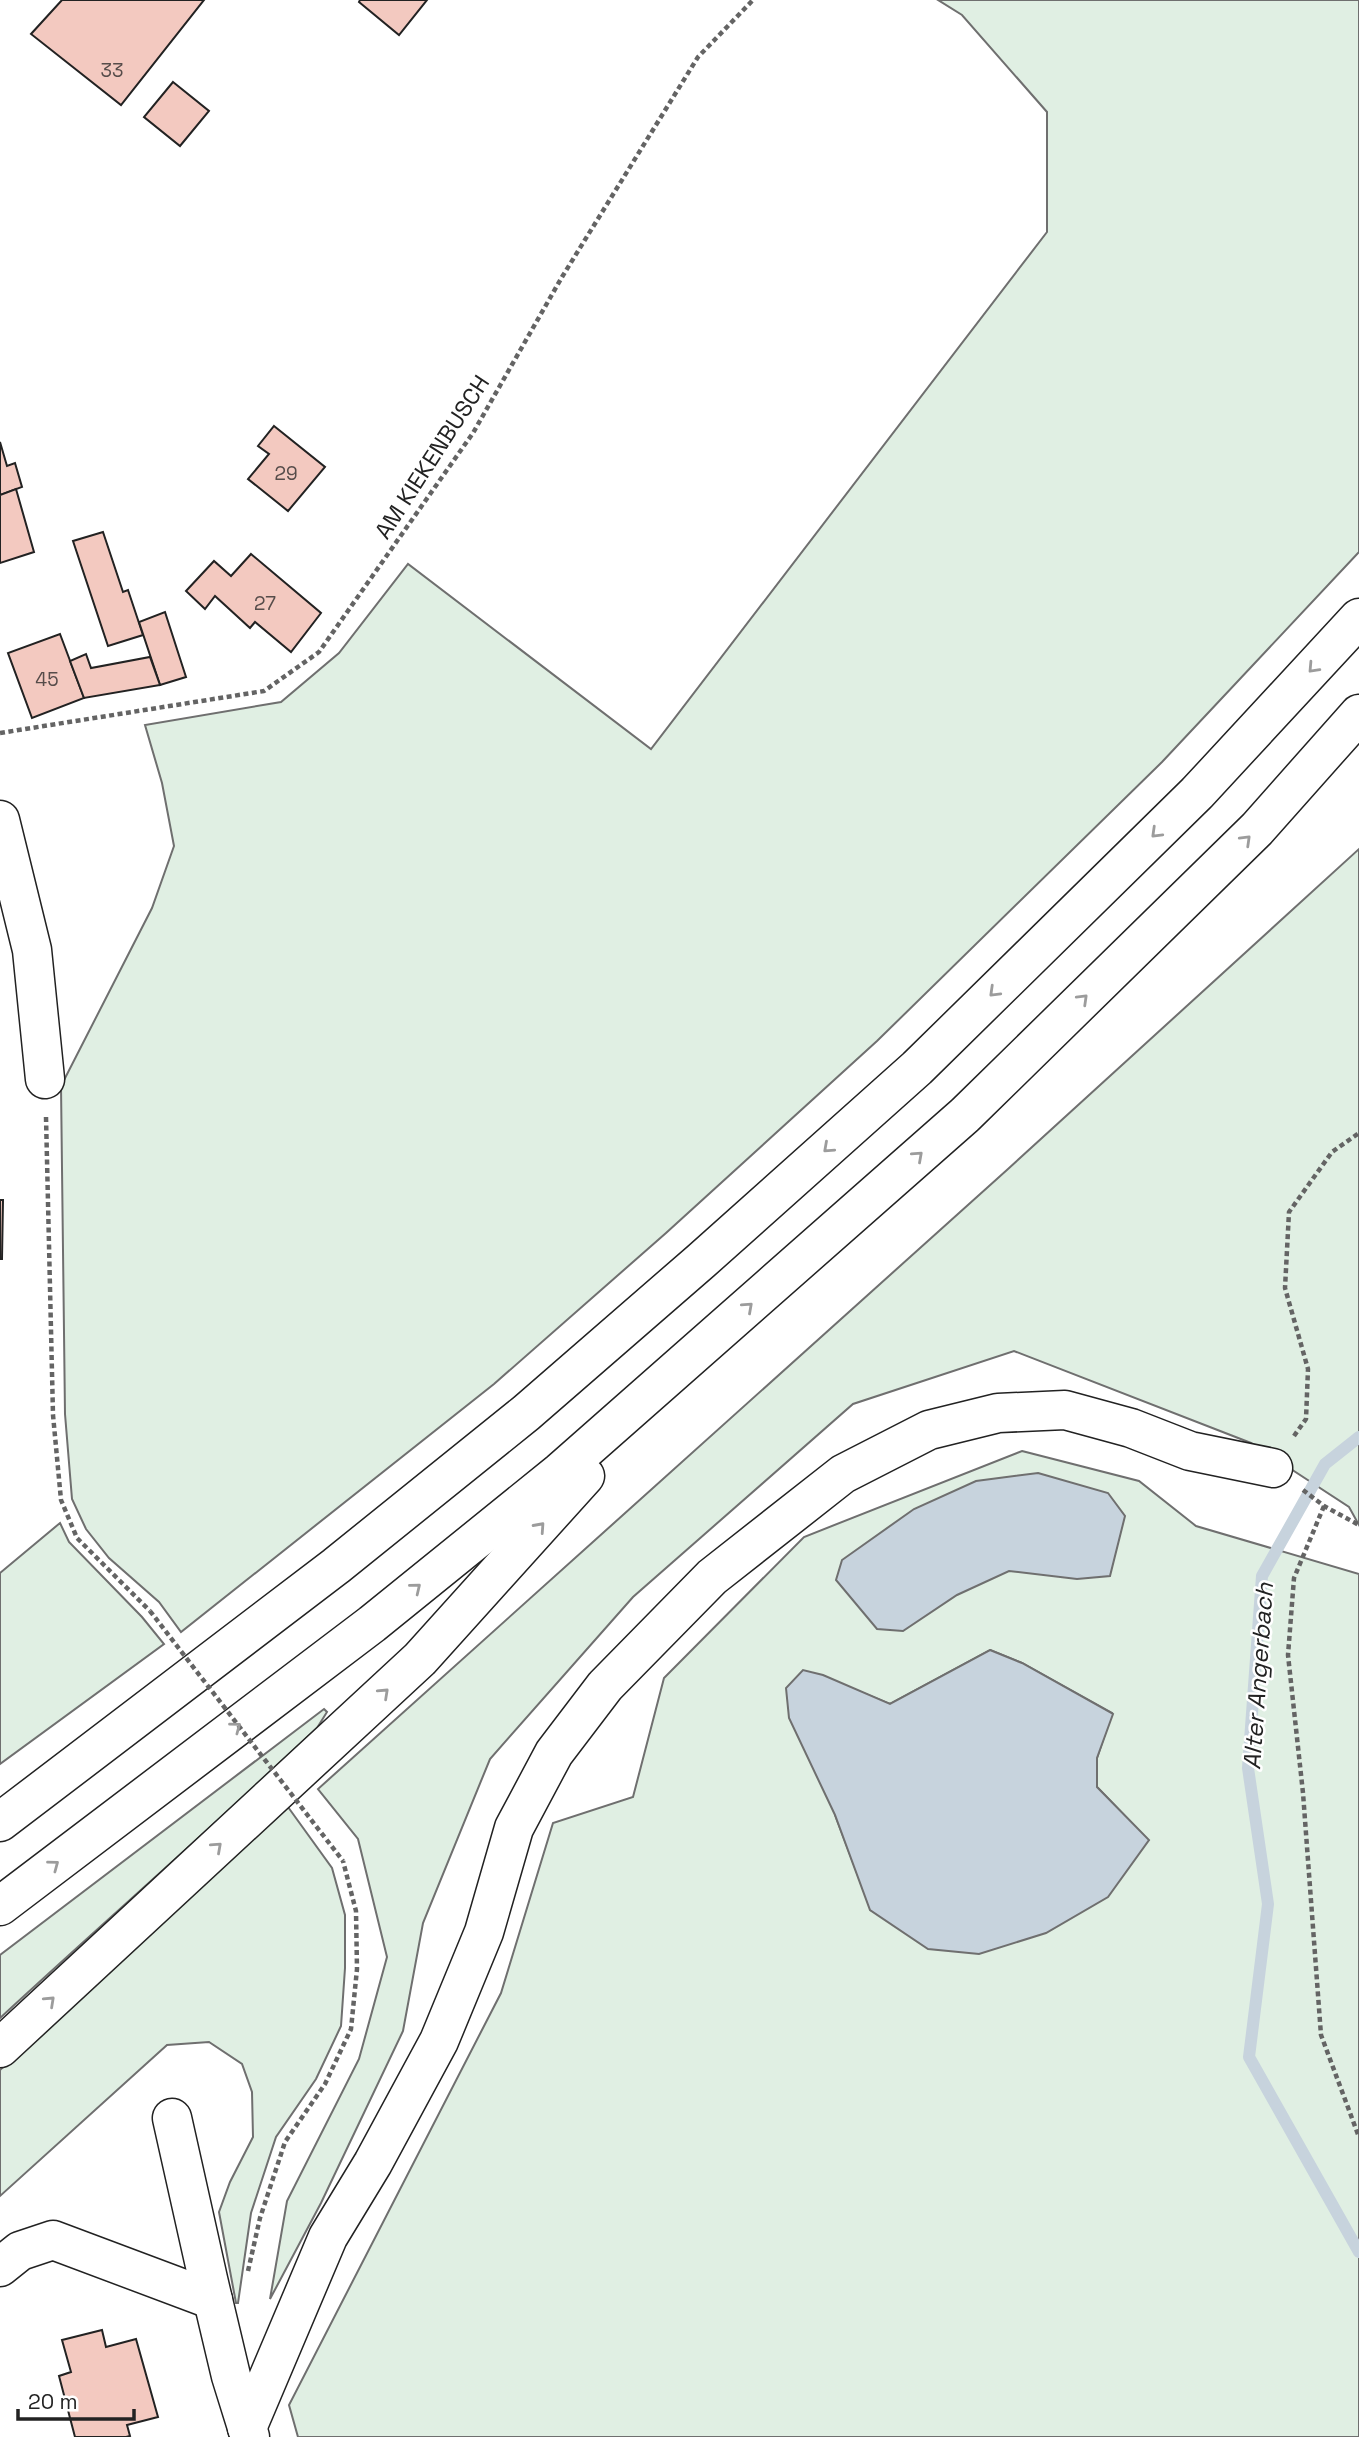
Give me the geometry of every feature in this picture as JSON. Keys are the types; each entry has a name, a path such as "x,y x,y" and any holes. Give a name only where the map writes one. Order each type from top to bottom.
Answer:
{"main road":[{"path":"0,1822 378,1532 526,1413 711,1252 917,1068 1197,793 1359,618"},
{"path":"0,1906 372,1623 560,1472 697,1352 965,1115 1257,830 1359,714"},
{"path":"0,820 32,950 45,1079"},
{"path":"0,2048 421,1659 697,1352"},
{"path":"248,2433 328,2236 373,2163 439,2041 484,1932 514,1828 554,1753 605,1686 712,1577 843,1474 929,1430 998,1413 1065,1410 1131,1428 1190,1451 1286,1477"},
{"path":"172,2118 213,2300 248,2433"},
{"path":"0,2267 20,2251 53,2240 213,2300"}],"path":[{"name":"AM KIEKENBUSCH","path":"0,733 264,691 319,652 473,433 562,277 698,57 753,0"},
{"path":"45,1079 53,1415 61,1500 77,1538 150,1611 343,1861 356,1911 357,1969 351,2029 325,2084 285,2142 260,2218 248,2274"},
{"path":"1359,1133 1332,1152 1289,1212 1285,1289 1308,1369 1306,1419 1286,1477 1324,1506 1359,1525"},
{"path":"1324,1506 1294,1578 1288,1655 1303,1793 1321,2035 1359,2137"}],"green space":[{"path":"938,0 1359,0 1359,552 1162,762 877,1041 666,1233 494,1384 181,1632 159,1602 109,1558 86,1529 72,1499 65,1414 61,1086 152,908 174,846 162,783 145,725 281,702 339,653 408,564 651,749 1047,232 1047,112 962,15"},
{"path":"1359,849 1359,1525 1349,1507 1251,1443 1014,1351 853,1404 633,1597 490,1759 423,1923 403,2031 321,2203 270,2299 287,2201 359,2059 387,1957 358,1839 318,1789 1008,1169"},
{"path":"1022,1451 1139,1481 1196,1526 1359,1574 1359,2437 298,2437 289,2405 501,1993 553,1823 633,1797 664,1678 804,1537","holes":["990,1650 1022,1663 1112,1713 1097,1758 1097,1787 1148,1840 871,1910 835,1815 858,1691 890,1704"]},
{"path":"60,1523 69,1542 142,1617 164,1644 0,1764 0,1573"},
{"path":"324,1709 327,1712 317,1728 0,2018 0,1955"},
{"path":"288,1807 332,1868 345,1915 341,2026 316,2079 276,2137 251,2213 236,2303 219,2212 230,2182 253,2137 252,2092 242,2064 209,2042 167,2045 0,2196 0,2070"}],"shaded area":[{"path":"1038,1473 1108,1493 1125,1516 1110,1576 1077,1579 1009,1571 957,1595 903,1631 877,1629 836,1580 842,1560 914,1509 976,1481"},
{"path":"990,1650 1022,1663 1113,1714 1097,1758 1097,1787 1149,1840 1108,1897 1046,1933 979,1954 928,1949 870,1910 835,1815 789,1718 786,1688 803,1670 823,1675 890,1704"}],"building":[{"path":"62,0 204,0 121,105 31,34"},
{"path":"427,0 399,35 359,2"},
{"path":"173,82 209,111 180,146 144,117"},
{"path":"274,426 325,467 288,511 248,479 269,454 258,446"},
{"path":"0,442 7,466 15,463 22,487 0,495"},
{"path":"16,489 34,552 0,563 0,495"},
{"path":"103,532 123,592 128,590 143,635 108,646 73,541"},
{"path":"251,554 321,613 291,652 255,622 250,628 215,596 205,609 186,591 214,561 231,576"},
{"path":"165,612 186,677 160,685 139,622"},
{"path":"60,634 84,698 32,718 8,653"},
{"path":"86,654 91,668 150,657 160,685 84,698 70,661"},
{"path":"0,1200 3,1200 2,1259 0,1259"},
{"path":"102,2330 106,2347 136,2339 158,2417 127,2425 130,2436 126,2437 75,2437 59,2376 71,2372 62,2340"}],"waterway":[{"name":"Alter Angerbach","path":"1359,1437 1325,1464 1262,1576 1248,1768 1268,1904 1249,2057 1359,2252"}]}
